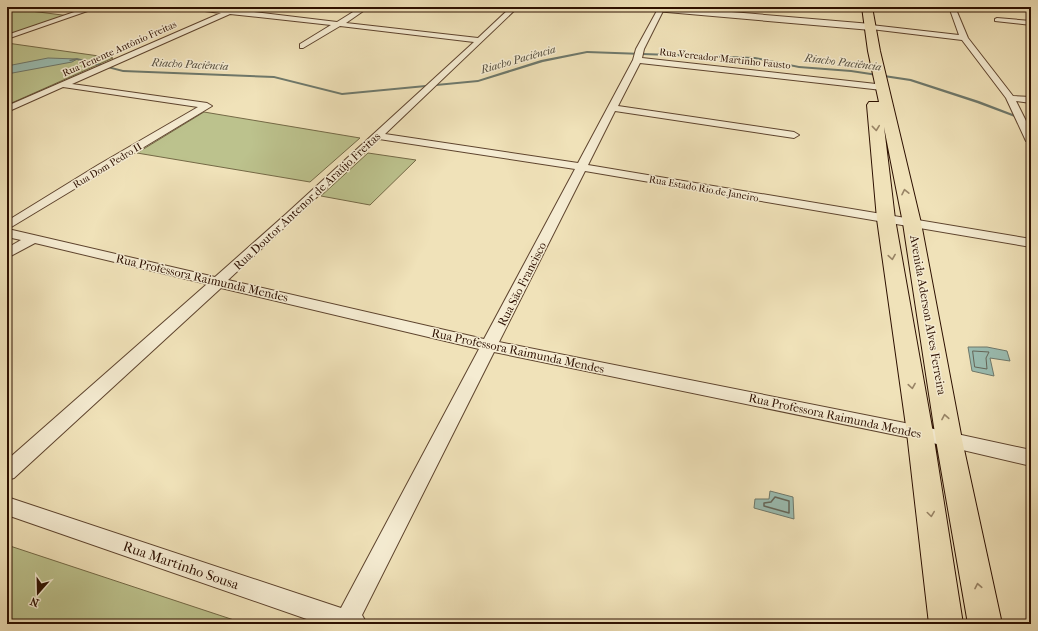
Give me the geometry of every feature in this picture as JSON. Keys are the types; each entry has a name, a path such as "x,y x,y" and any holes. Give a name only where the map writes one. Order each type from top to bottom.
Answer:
{"main road":[{"name":"Avenida Aderson Alves Ferreira","path":"864,17 877,86 912,223 949,440 985,624"},
{"name":"Avenida Aderson Alves Ferreira","path":"877,86 886,219 920,433 946,624"}],"street":[{"path":"7,37 96,7"},
{"path":"189,7 480,40"},
{"name":"Rua Tenente Antônio Freitas","path":"7,109 240,7"},
{"path":"303,46 337,23 366,7"},
{"name":"Rua Doutor Antenor de Araújo Freitas","path":"7,472 219,282 515,7"},
{"path":"644,7 864,17 964,38"},
{"path":"952,7 964,38 1010,98 1031,141"},
{"name":"Rua São Francisco","path":"349,623 611,108 637,60 640,49 662,8"},
{"path":"997,20 1031,23"},
{"name":"Rua Vereador Martinho Fausto","path":"637,60 877,86"},
{"name":"Rua Dom Pedro II","path":"7,226 102,167 207,106 64,85"},
{"path":"1010,98 1031,100"},
{"path":"611,108 794,134"},
{"name":"Rua Estado Rio de Janeiro","path":"377,136 581,167 1031,243"},
{"name":"Rua Professora Raimunda Mendes","path":"7,233 490,346 920,433 1031,458"},
{"path":"7,254 33,239"},
{"name":"Rua Martinho Sousa","path":"7,506 349,623"}],"green space":[{"path":"7,8 70,16 7,36"},
{"path":"7,43 113,58 7,105"},
{"path":"204,112 360,138 310,182 137,153"},
{"path":"368,153 416,160 370,205 321,196"},
{"path":"7,545 246,624 7,624"}],"water":[{"path":"48,58 77,59 72,62 7,74 7,66"},
{"path":"968,347 987,347 1007,351 1010,361 990,358 994,376 972,371"},
{"path":"770,491 793,497 794,519 754,508 755,499 769,499"}],"waterway":[{"name":"Riacho Paciência","path":"70,60 77,59 123,71 274,77 342,94 478,81 542,61 587,52 755,58 799,67 851,71 911,80 978,102 1031,122"}]}
